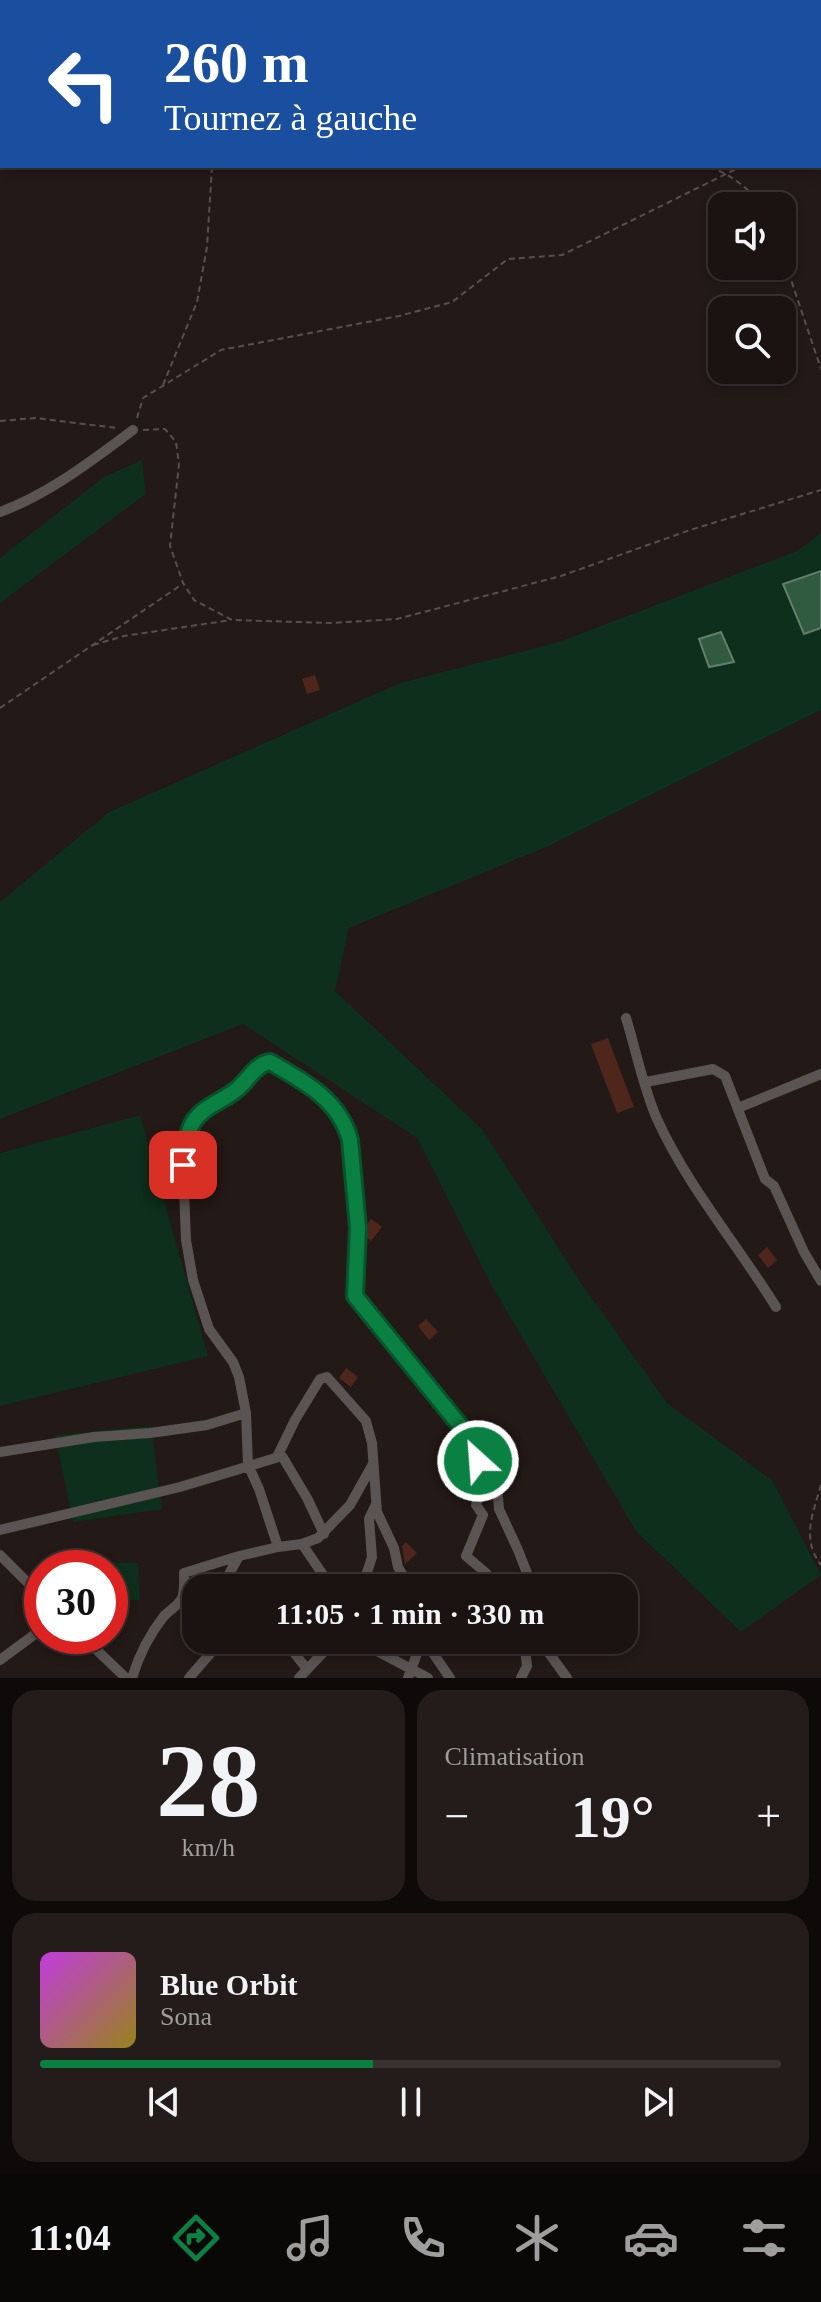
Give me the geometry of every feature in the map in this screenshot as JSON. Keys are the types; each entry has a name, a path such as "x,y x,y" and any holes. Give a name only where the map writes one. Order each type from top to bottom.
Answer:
{"street":[{"path":"0,512 31,500 133,430"},
{"path":"626,1018 656,1116 685,1171 776,1307"},
{"path":"278,1547 248,1465 246,1413 239,1377 233,1362 209,1329 193,1280 186,1240 183,1165 193,1122 204,1110 237,1090 259,1065 270,1062 317,1089 347,1127 358,1228 355,1296 479,1449 499,1481 499,1509 527,1574"},
{"path":"646,1082 713,1069 725,1076 765,1179 774,1186 821,1281"},
{"path":"738,1108 821,1074"},
{"path":"277,1457 305,1403 320,1379 327,1377 366,1421 372,1443 375,1506 402,1574"},
{"path":"0,1452 94,1437 207,1425 246,1413"},
{"path":"479,1449 480,1493 476,1505 483,1515 466,1556 487,1574"},
{"path":"0,1530 180,1487 283,1457 324,1534"},
{"path":"102,1654 129,1678 153,1631 179,1603 185,1588 184,1573 239,1556 302,1544 324,1534 350,1505 373,1464"},
{"path":"367,1574 372,1557 369,1519 375,1506"},
{"path":"302,1544 322,1574"},
{"path":"0,1555 24,1579"},
{"path":"229,1574 239,1556"},
{"path":"0,1660 24,1642"},
{"path":"189,1678 210,1654"},
{"path":"291,1654 302,1675 322,1654"},
{"path":"382,1654 410,1674 428,1678"},
{"path":"410,1674 417,1654"},
{"path":"434,1654 450,1678"},
{"path":"521,1678 527,1666 526,1654"},
{"path":"550,1654 567,1678"}],"path":[{"path":"162,386 197,302 207,247 212,168"},
{"path":"715,168 753,192"},
{"path":"133,430 143,398 221,350 399,316 452,302 508,259 562,255 738,168"},
{"path":"791,280 821,369"},
{"path":"0,421 35,418 133,430 165,429 176,442 179,464 170,546 183,583 194,600 232,620"},
{"path":"92,645 124,636 232,620 331,623 397,619 561,576 690,530 821,490"},
{"path":"0,708 183,583"},
{"path":"821,1485 808,1529 810,1544 821,1565"}],"shaded area":[{"path":"142,460 146,494 0,603 0,558 104,477"},
{"path":"821,533 821,710 549,846 349,928 335,991 482,1129 581,1283 667,1403 772,1480 821,1575 741,1632 636,1531 492,1286 417,1138 243,1024 0,1119 0,902 109,812 400,683 559,642 797,551"},
{"path":"821,571 821,628 804,634 783,584"},
{"path":"721,632 734,662 709,667 699,639"},
{"path":"140,1115 208,1356 0,1406 0,1153"},
{"path":"151,1426 162,1509 73,1522 55,1435"},
{"path":"128,1563 138,1563 140,1600 128,1600"}],"building":[{"path":"315,675 320,690 307,694 302,679"},
{"path":"608,1038 634,1107 617,1113 591,1044"},
{"path":"371,1219 382,1227 371,1241 366,1237 366,1226"},
{"path":"767,1247 777,1260 768,1268 758,1255"},
{"path":"426,1319 438,1332 429,1340 418,1326"},
{"path":"346,1368 358,1377 351,1387 339,1378"},
{"path":"406,1542 417,1553 405,1564 402,1546"}],"route":[{"path":"183,1165 193,1122 204,1110 237,1090 259,1065 270,1062 317,1089 347,1127 350,1140 358,1228 355,1296 479,1449 478,1461"}]}
